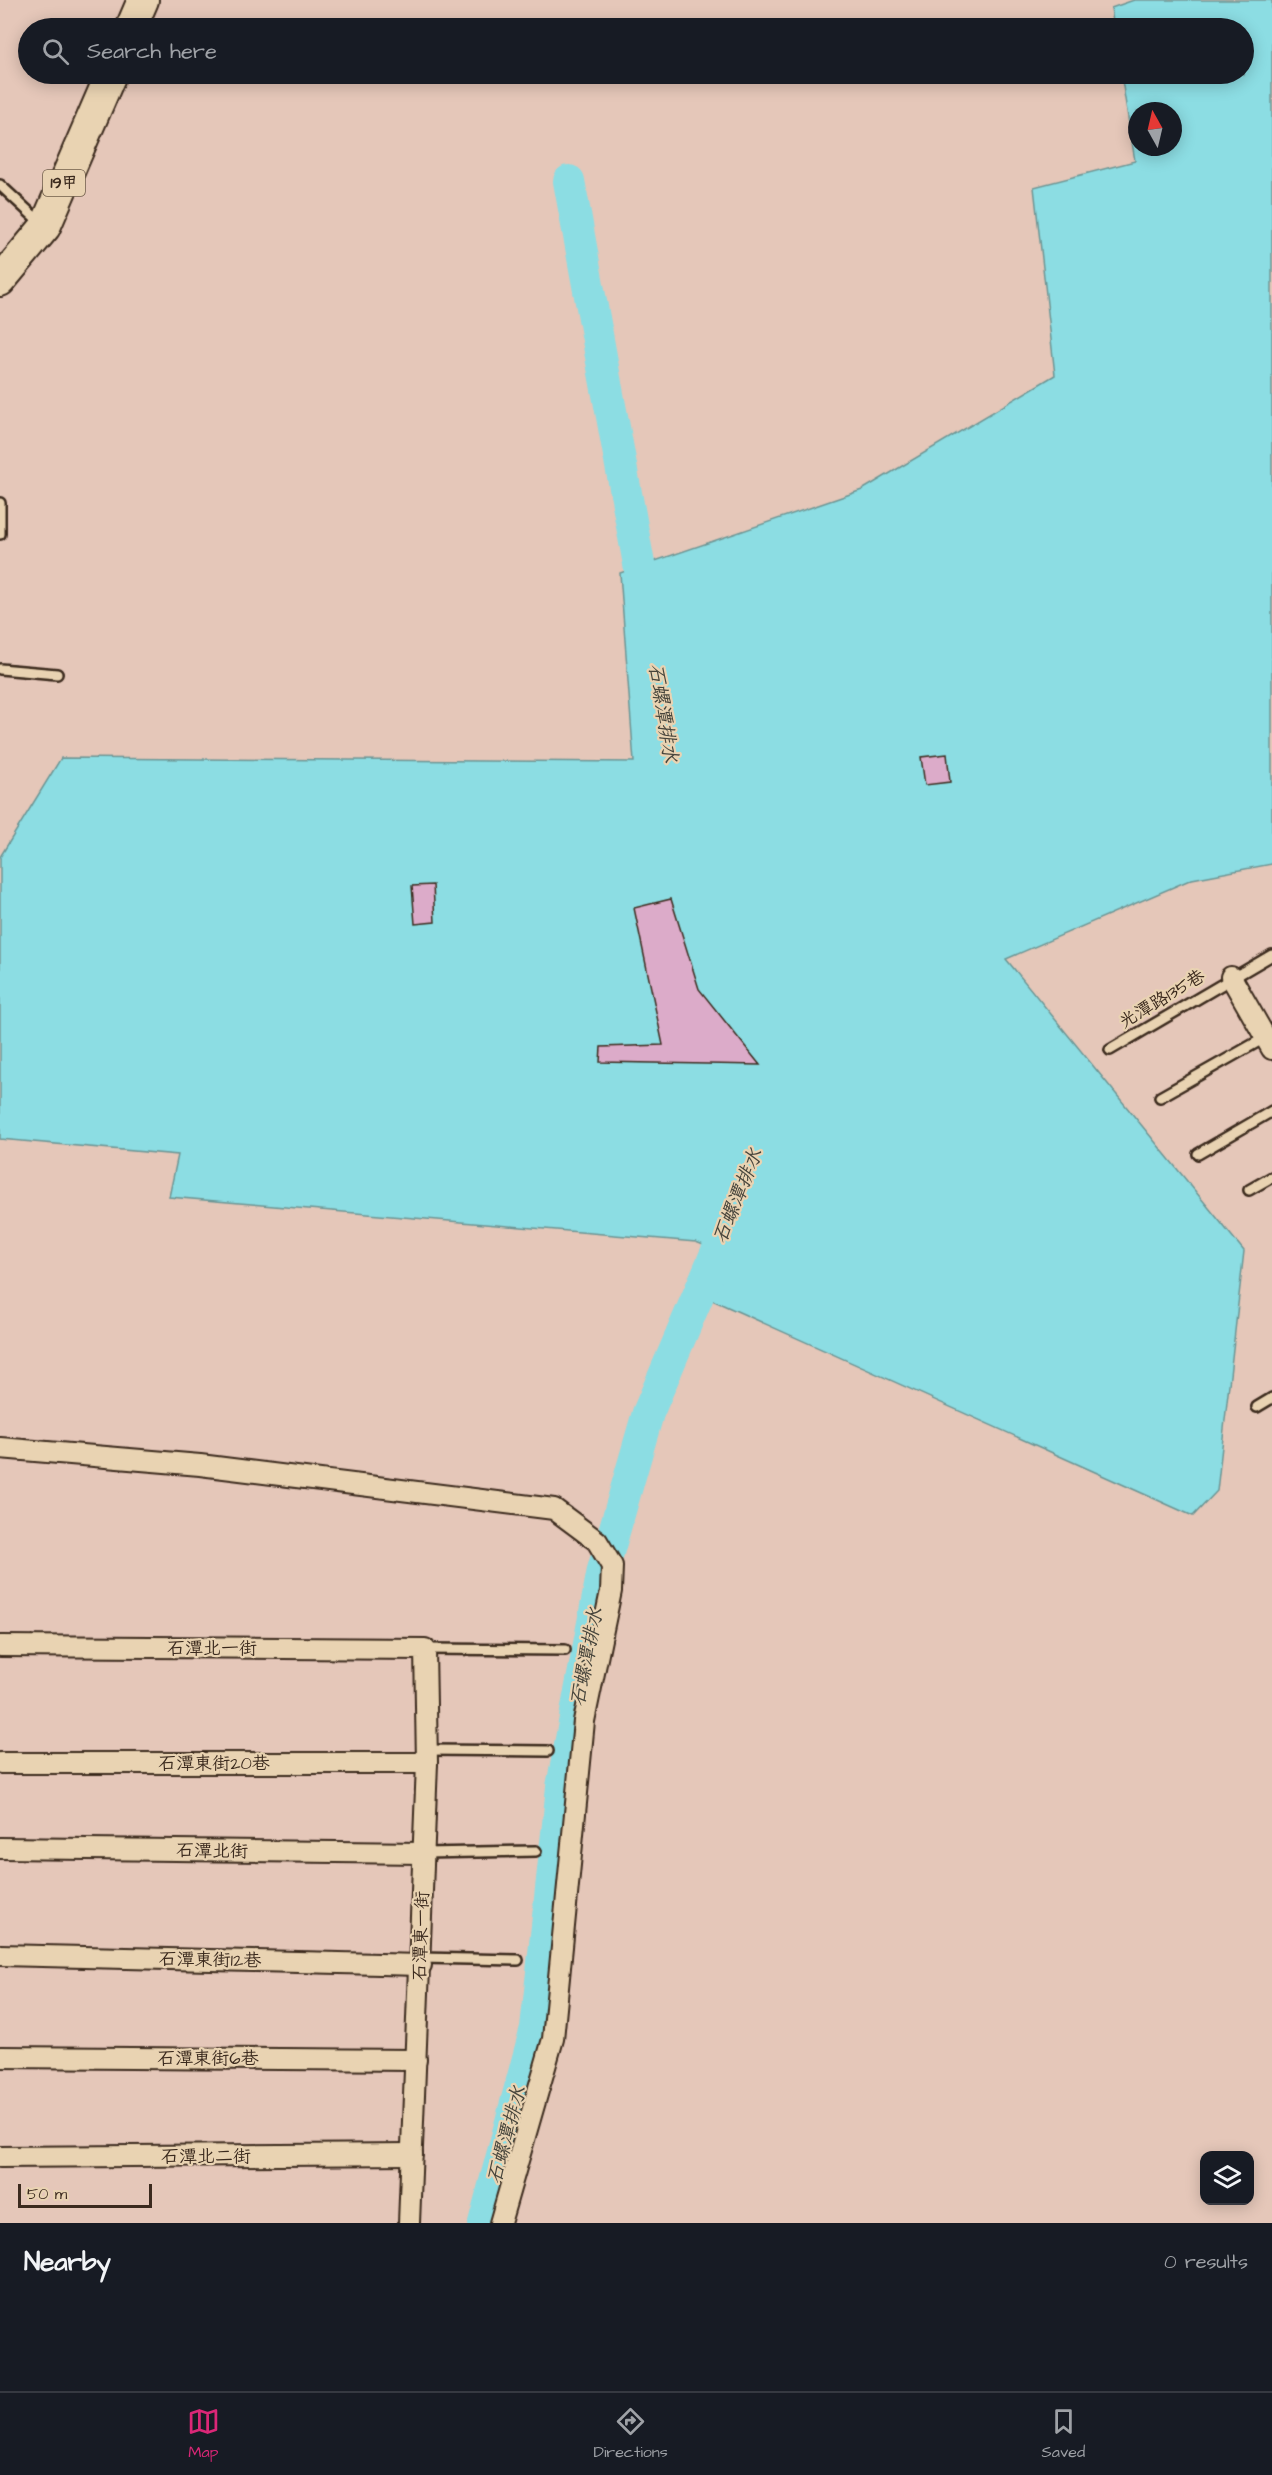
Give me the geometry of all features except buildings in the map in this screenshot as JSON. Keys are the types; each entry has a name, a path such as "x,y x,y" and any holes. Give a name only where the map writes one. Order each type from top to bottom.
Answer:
{"main road":[{"path":"135,18 143,0"},
{"name":"19甲","path":"0,281 45,227 107,84"}],"street":[{"path":"1231,977 1270,1040"},
{"path":"0,1448 200,1465 554,1509 597,1541 612,1566 611,1591 584,1720 553,2039 500,2223"},
{"name":"石潭北一街","path":"0,1646 425,1649"},
{"name":"石潭東一街","path":"408,2223 421,1961 427,1756 425,1649"},
{"name":"石潭東街20巷","path":"0,1763 427,1756"},
{"name":"石潭北街","path":"0,1848 424,1853"},
{"name":"石潭東街12巷","path":"0,1955 421,1961"},
{"name":"石潭東街6巷","path":"0,2057 416,2060"},
{"name":"石潭北二街","path":"0,2157 412,2154"}],"lane":[{"path":"0,185 45,227"},
{"path":"0,503 0,534"},
{"path":"0,669 57,674"},
{"name":"光潭路135巷","path":"1110,1050 1272,955"},
{"path":"1160,1097 1270,1040"},
{"path":"1198,1154 1272,1111"},
{"path":"1249,1190 1272,1177"},
{"path":"1257,1407 1272,1398"},
{"path":"425,1649 565,1650"},
{"path":"427,1756 548,1751"},
{"path":"424,1853 536,1851"},
{"path":"421,1961 518,1960"}],"water":[{"path":"1134,0 1272,0 1272,864 1192,879 1006,959 1244,1251 1217,1491 1193,1516 710,1299 728,1255 696,1242 169,1197 178,1155 0,1139 0,857 61,758 634,762 620,573 862,490 1055,375 1034,187 1135,161 1134,156 1182,156 1182,102 1128,102 1128,118 1123,84 1254,84 1254,18 1112,18 1111,8"}],"waterway":[{"name":"石螺潭排水","path":"569,181 647,608"},
{"name":"石螺潭排水","path":"484,2223 536,2028 562,1787 603,1570 648,1413 734,1211"}]}
